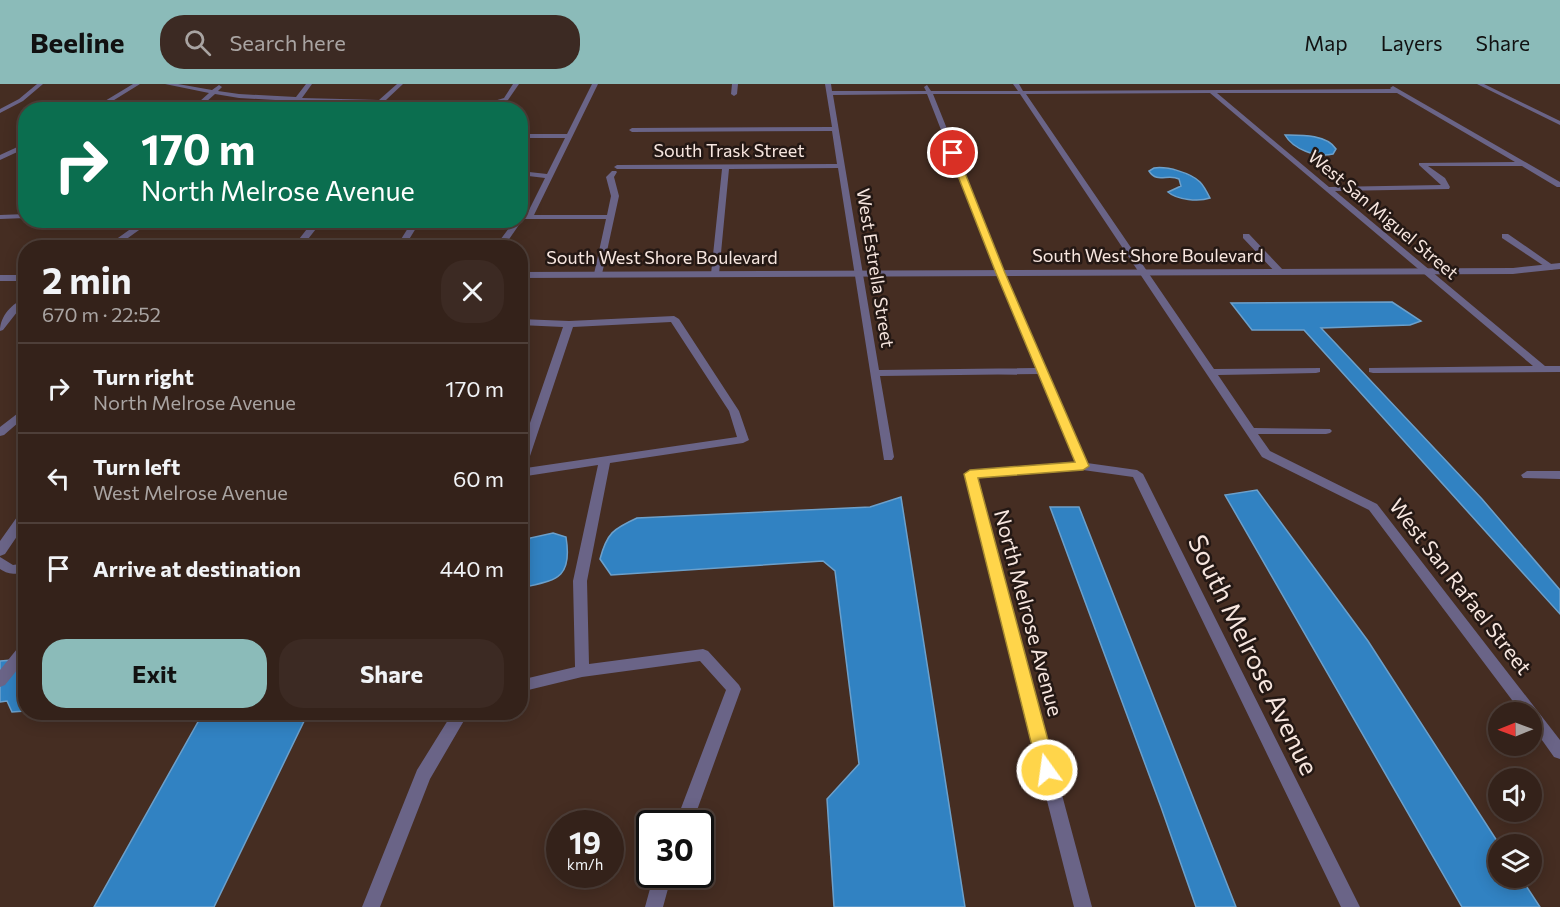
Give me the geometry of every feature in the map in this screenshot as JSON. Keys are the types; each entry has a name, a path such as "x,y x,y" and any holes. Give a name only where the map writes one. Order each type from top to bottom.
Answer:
{"street":[{"path":"0,111 21,100 40,84"},
{"path":"107,102 137,84"},
{"path":"168,84 239,96 360,102"},
{"path":"203,102 222,84"},
{"path":"293,102 309,84"},
{"path":"381,102 400,84"},
{"path":"495,102 506,99 516,84"},
{"path":"528,214 531,213 596,84"},
{"path":"734,94 735,84"},
{"name":"West San Miguel Street","path":"1203,84 1542,369"},
{"path":"1295,84 1306,91"},
{"path":"1387,84 1560,185"},
{"path":"1480,84 1560,123"},
{"path":"829,88 1018,88 1212,92 1399,91"},
{"name":"West Estrella Street","path":"829,88 888,457"},
{"path":"928,88 1000,273 1083,466"},
{"name":"West San Rafael Street","path":"1018,88 1266,454 1373,507 1522,702"},
{"path":"633,130 836,129"},
{"path":"528,136 570,136"},
{"path":"0,158 18,149"},
{"path":"1329,189 1446,188 1443,180 1420,164 1523,164"},
{"path":"715,274 726,166"},
{"name":"South Trask Street","path":"611,217 615,196 610,177 615,170 726,166 841,166"},
{"path":"528,174 550,176"},
{"path":"0,217 18,216"},
{"path":"528,218 611,217 598,274"},
{"path":"120,240 138,228"},
{"path":"303,240 312,228"},
{"path":"1246,236 1280,272"},
{"path":"1505,236 1556,267"},
{"name":"South West Shore Boulevard","path":"528,275 1426,271 1556,267"},
{"path":"0,278 18,278"},
{"path":"0,328 18,305"},
{"path":"528,322 569,324 674,320 734,411 742,440 528,470"},
{"path":"528,447 569,324"},
{"path":"1373,370 1560,369"},
{"path":"1210,372 1316,370"},
{"path":"875,373 1042,371"},
{"path":"0,434 18,417"},
{"path":"1251,431 1326,431"},
{"path":"582,671 579,581 606,460"},
{"name":"North Melrose Avenue","path":"1083,466 970,474 1083,907"},
{"name":"South Melrose Avenue","path":"1083,466 1137,474 1351,907"},
{"path":"1527,475 1560,475"},
{"path":"0,551 18,525"},
{"path":"0,562 11,570 18,569"},
{"path":"528,684 582,671 703,655 734,689 688,810"},
{"path":"0,681 18,658"},
{"path":"371,907 423,775 457,720"},
{"name":"West San Rafael Street","path":"1542,728 1560,752"},
{"path":"654,907 659,888"}],"water":[{"path":"1285,135 1320,138 1332,144 1336,149 1333,154 1319,155 1299,148"},
{"path":"1154,168 1172,169 1191,176 1201,183 1210,198 1188,200 1172,195 1168,192 1181,186 1179,179 1156,177 1149,171"},
{"path":"1392,302 1421,321 1410,325 1321,328 1482,499 1560,590 1560,614 1304,330 1252,330 1231,303"},
{"path":"1257,490 1368,641 1493,834 1488,834 1488,888 1528,888 1540,907 1462,907 1225,495"},
{"path":"901,497 965,907 834,907 827,799 859,764 835,571 823,561 611,575 600,559 605,543 612,533 637,518 870,507"},
{"path":"1050,507 1079,507 1236,907 1196,907"},
{"path":"553,533 566,537 567,562 559,576 528,586 528,538"},
{"path":"18,660 18,712 12,712 7,701 0,702 0,661"},
{"path":"199,720 305,720 214,907 94,907"}],"route":[{"path":"953,153 1000,273 1083,466 970,474 1047,770"}]}
